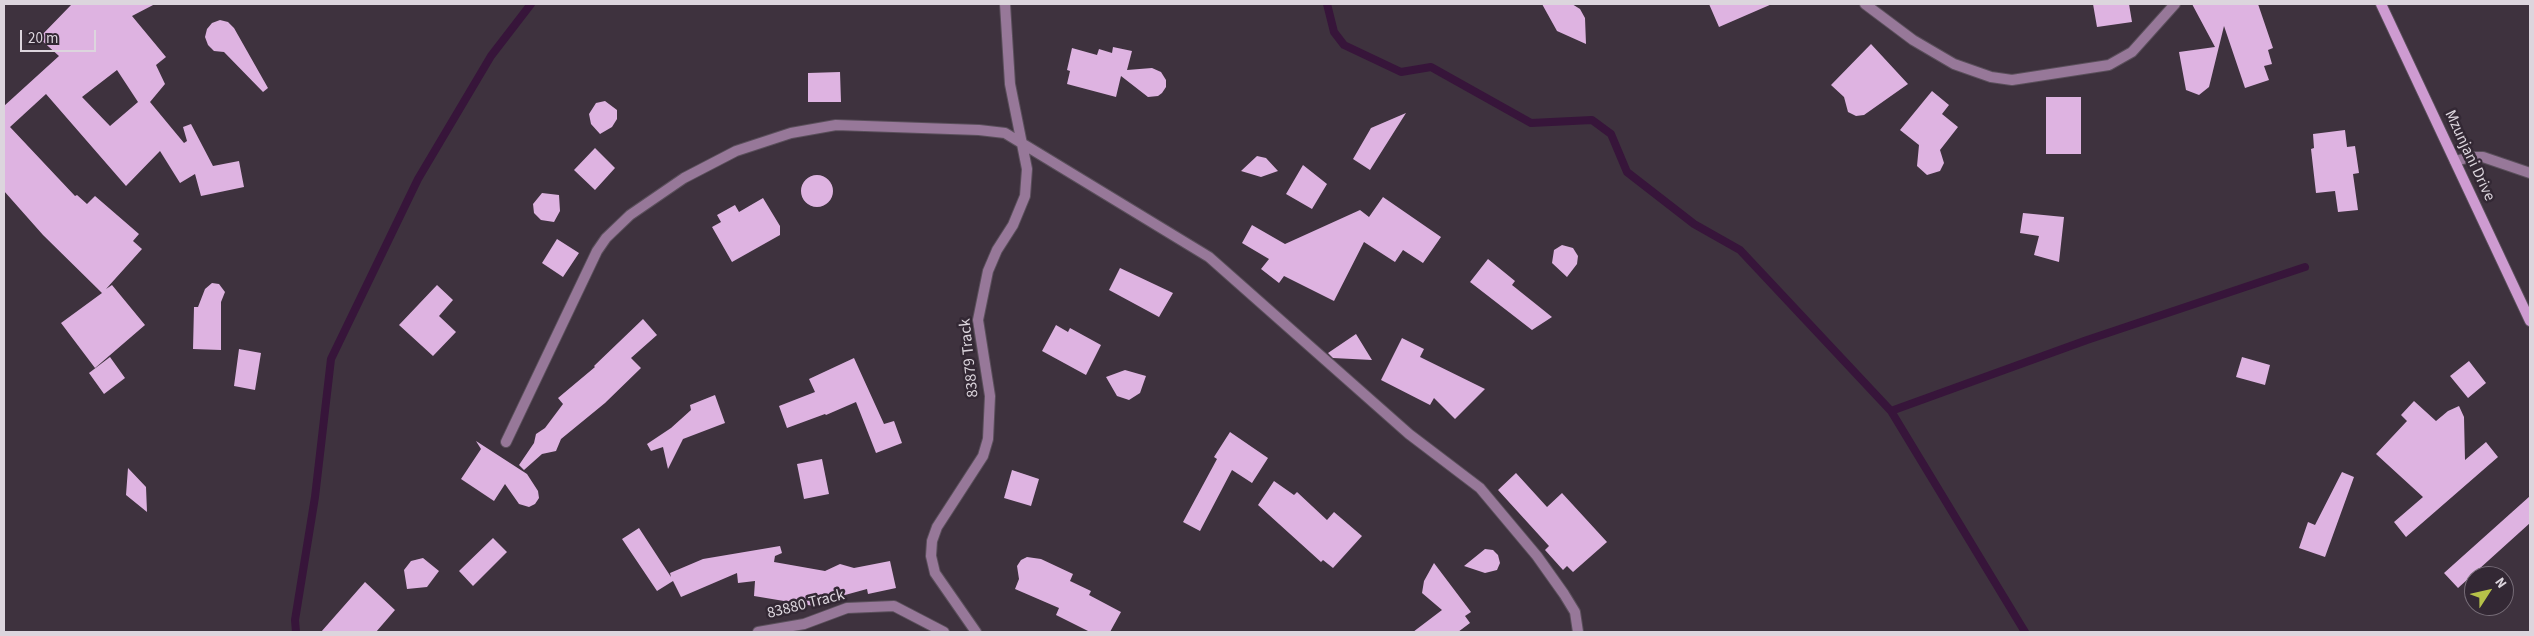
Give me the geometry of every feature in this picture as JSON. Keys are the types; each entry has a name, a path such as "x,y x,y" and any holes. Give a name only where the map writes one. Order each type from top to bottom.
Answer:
{"main road":[{"name":"Mzunjani Drive","path":"2381,4 2530,321"}],"street":[{"name":"83879 Track","path":"976,632 935,573 931,556 932,542 942,517 983,456 988,439 990,396 978,320 988,271 997,250 1013,225 1025,196 1027,168 1010,84 1005,4"},
{"path":"1865,4 1913,40 1954,64 1991,77 2012,80 2109,65 2132,52 2174,4"},
{"path":"506,442 597,251 606,238 630,215 684,178 736,151 791,132 836,125 979,130 1005,134 1209,257 1409,434 1480,488 1538,556 1564,594 1574,612 1578,632"},
{"path":"2456,161 2471,157 2483,157 2530,173"},
{"name":"83880 Track","path":"758,632 804,624 847,608 894,606 944,632"}],"building":[{"path":"72,4 155,4 132,16 166,57 156,65 165,84 150,102 184,143 187,141 183,127 191,124 213,166 239,161 244,187 201,196 195,174 180,183 160,151 126,186 46,94 10,127 75,196 77,195 87,204 95,196 139,234 133,241 142,249 106,289 112,285 145,325 95,368 61,323 102,293 43,235 4,191 4,106 59,56 39,38","holes":["117,70 138,102 110,126 82,97"]},
{"path":"1542,4 1572,4 1580,9 1585,18 1586,44 1557,31"},
{"path":"1709,4 1772,4 1719,27"},
{"path":"2093,4 2129,4 2132,22 2097,27"},
{"path":"2192,4 2258,4 2273,48 2268,50 2272,64 2264,66 2269,80 2245,88 2224,26 2209,87 2199,95 2186,90 2179,52 2215,47"},
{"path":"220,20 228,22 234,28 268,88 263,92 224,52 214,51 208,45 205,37 207,29 212,23"},
{"path":"1871,44 1908,84 1864,115 1856,116 1848,112 1844,97 1831,85"},
{"path":"1113,47 1132,51 1127,70 1152,68 1161,72 1166,80 1166,87 1162,93 1158,96 1148,97 1121,76 1116,97 1067,84 1070,71 1067,70 1072,48 1097,55 1099,49 1112,53"},
{"path":"840,72 841,102 808,102 808,73"},
{"path":"1932,91 1949,105 1942,114 1958,127 1940,150 1944,163 1940,171 1927,175 1917,166 1919,145 1900,130"},
{"path":"2046,97 2081,97 2081,154 2046,154"},
{"path":"605,101 617,110 617,119 612,127 600,134 591,124 589,114 596,103"},
{"path":"1406,113 1370,170 1353,159 1371,128"},
{"path":"2345,130 2347,147 2355,146 2359,173 2353,174 2358,210 2338,212 2335,191 2316,193 2311,149 2314,148 2313,134"},
{"path":"595,148 615,168 595,190 574,170"},
{"path":"1257,156 1266,158 1278,171 1261,177 1241,171"},
{"path":"1303,165 1327,184 1312,209 1286,194"},
{"path":"817,175 823,176 828,180 832,185 832,197 828,202 823,206 817,207 811,206 806,202 802,197 801,191 802,185 806,180 811,176"},
{"path":"542,193 559,195 560,211 554,222 541,220 534,213 533,204"},
{"path":"1383,197 1441,237 1423,263 1403,250 1395,262 1364,242 1334,301 1284,276 1279,283 1261,269 1269,259 1242,243 1252,225 1285,244 1360,210 1369,217"},
{"path":"763,198 780,226 780,235 732,262 712,227 721,222 717,215 735,205 739,212"},
{"path":"2023,213 2064,217 2059,262 2034,255 2039,236 2020,233"},
{"path":"557,239 579,253 563,277 542,263"},
{"path":"1562,245 1573,248 1578,256 1577,264 1567,277 1552,263 1554,250"},
{"path":"1488,259 1515,281 1512,285 1552,317 1532,330 1470,282"},
{"path":"1120,268 1173,293 1159,317 1109,290"},
{"path":"212,283 219,284 225,292 221,302 221,350 193,349 194,307 198,307 205,289"},
{"path":"437,285 453,300 439,316 456,332 433,356 399,325"},
{"path":"643,319 657,335 631,358 641,368 605,403 561,439 556,451 542,454 524,470 519,465 534,443 536,434 545,428 563,404 558,398 595,367"},
{"path":"1056,325 1068,332 1070,328 1101,345 1086,375 1042,351"},
{"path":"1356,334 1372,360 1333,358 1328,353"},
{"path":"1402,338 1424,349 1420,357 1485,389 1455,419 1434,398 1430,405 1381,380"},
{"path":"239,349 261,353 255,390 234,386"},
{"path":"110,357 125,378 104,394 89,373"},
{"path":"2242,357 2270,365 2265,385 2236,377"},
{"path":"854,358 884,424 894,421 902,443 876,453 856,402 826,415 787,428 779,406 815,392 809,379"},
{"path":"2469,361 2486,383 2468,398 2450,376"},
{"path":"1125,370 1146,376 1140,393 1129,400 1117,396 1106,377"},
{"path":"715,395 725,423 683,439 668,469 663,447 651,451 647,444 671,428 691,410 690,405"},
{"path":"2414,401 2436,421 2448,411 2459,406 2464,417 2465,460 2486,442 2498,457 2406,537 2394,522 2423,497 2376,454 2407,421 2401,415"},
{"path":"1230,432 1268,458 1252,483 1232,470 1200,531 1183,522 1217,459 1214,457"},
{"path":"476,441 527,474 538,491 539,498 535,504 529,507 519,504 505,484 494,501 461,479 481,449"},
{"path":"822,459 829,494 804,499 797,464"},
{"path":"128,468 146,487 147,512 126,495"},
{"path":"1012,470 1039,479 1031,506 1004,498"},
{"path":"2342,472 2354,477 2325,557 2299,548 2308,522 2315,525"},
{"path":"1516,473 1547,507 1562,493 1607,542 1573,572 1567,566 1563,570 1545,550 1549,546 1498,490"},
{"path":"1274,481 1294,495 1297,492 1327,520 1334,512 1362,536 1333,568 1323,560 1321,562 1258,505"},
{"path":"2530,496 2530,523 2482,566 2464,566 2464,583 2458,588 2444,573"},
{"path":"639,528 671,577 670,573 703,559 780,546 782,553 775,556 774,562 825,571 840,564 854,568 890,561 896,588 868,594 867,589 845,595 822,594 820,607 754,596 755,581 738,583 737,573 681,597 673,581 657,591 622,539"},
{"path":"493,538 507,552 473,586 459,571"},
{"path":"1485,549 1493,550 1498,555 1500,563 1497,570 1485,573 1464,566"},
{"path":"1027,557 1041,559 1073,574 1070,581 1091,591 1089,595 1121,612 1110,632 1090,632 1056,615 1059,608 1015,589 1019,579 1017,566 1021,560"},
{"path":"423,558 439,571 427,587 407,589 404,570 411,561"},
{"path":"1434,563 1471,612 1465,616 1470,623 1458,632 1413,632 1442,610 1422,593 1424,581"},
{"path":"365,582 395,610 376,632 321,632"}],"waterway":[{"path":"296,632 295,620 315,497 331,359 418,179 491,56 531,4"},
{"path":"1327,4 1334,32 1344,45 1401,72 1431,67 1531,123 1592,120 1611,134 1627,172 1694,224 1740,250 1891,411 2025,632"},
{"path":"1891,411 2087,340 2305,267"}]}
